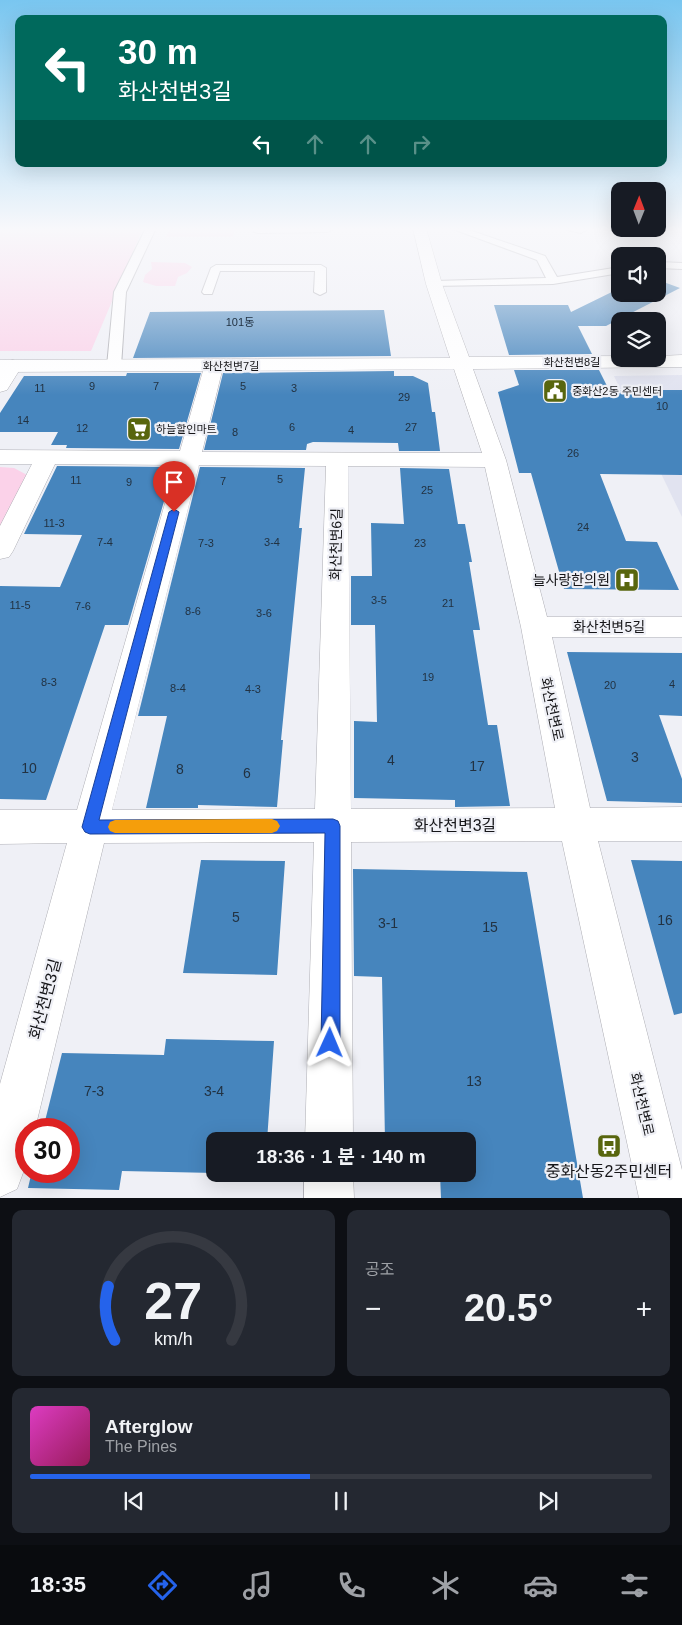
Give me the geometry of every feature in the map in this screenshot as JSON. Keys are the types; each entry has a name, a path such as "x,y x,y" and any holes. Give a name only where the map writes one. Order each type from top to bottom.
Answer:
{"street":[{"name":"화산천변로","path":"434,284 463,363 495,460 535,627 576,825 664,1198"},
{"name":"화산천변8길","path":"463,363 682,361"},
{"name":"화산천변7길","path":"7,366 430,365 463,363"},
{"path":"0,386 7,366"},
{"path":"189,458 214,366"},
{"path":"0,457 495,460"},
{"path":"0,551 48,457"},
{"name":"화산천변3길","path":"0,1172 189,458"},
{"name":"화산천변6길","path":"333,826 337,458"},
{"name":"화산천변5길","path":"535,627 682,627"},
{"name":"화산천변3길","path":"0,827 682,824"},
{"path":"329,1132 333,826"},
{"path":"329,1182 329,1198"}],"lane":[{"path":"114,366 120,292 124,284"},
{"path":"208,292 211,284"},
{"path":"320,284 320,292"}],"shaded area":[{"path":"0,284 119,284 91,351 0,351"},
{"path":"149,284 176,284 175,286 156,286"},
{"path":"682,375 682,517 614,376"},
{"path":"0,467 14,468 29,476 0,531"}],"building":[{"path":"666,284 680,288 666,295"},
{"path":"611,292 611,302 653,302 633,312 611,312 611,323 606,326 578,326 592,354 509,355 494,305 568,305 571,312"},
{"path":"384,310 391,356 133,358 150,312"},
{"path":"514,370 599,370 609,390 682,390 682,475 600,474 626,541 657,542 679,590 564,589 531,473 519,473 498,392 519,385"},
{"path":"394,371 394,376 413,376 428,383 432,412 435,412 440,451 399,451 398,443 313,442 307,444 306,450 204,450 223,373"},
{"path":"127,373 201,373 179,449 66,448 67,445 51,445 58,432 0,432 0,413 24,376 126,376"},
{"path":"57,466 174,467 128,625 105,625 46,800 0,799 0,586 60,587 82,535 24,534"},
{"path":"200,467 305,468 299,528 302,528 281,740 283,740 277,807 198,805 198,808 146,808 167,716 138,716"},
{"path":"400,468 449,469 458,524 465,524 472,562 469,562 480,630 473,630 488,725 497,725 510,806 455,807 455,800 354,798 354,721 377,722 375,625 351,625 351,576 372,576 371,523 404,524"},
{"path":"567,652 682,653 682,716 659,715 682,779 682,803 607,801"},
{"path":"201,860 285,861 277,975 183,973"},
{"path":"631,860 682,861 682,1013 674,1015"},
{"path":"353,869 527,872 583,1198 441,1198 440,1182 476,1182 476,1132 385,1132 382,977 354,976"},
{"path":"166,1039 274,1041 268,1132 206,1132 206,1173 122,1171 119,1190 28,1188 29,1183 80,1183 80,1118 46,1118 62,1053 164,1055"}],"slow traffic":[{"path":"115,827 272,826"}],"place":[{"name":"중화산2동 주민센터","path":"555,391"},
{"name":"하늘할인마트","path":"139,429"},
{"name":"늘사랑한의원","path":"627,580"},
{"name":"중화산동2주민센터","path":"609,1146"}],"route":[{"path":"174,512 90,827 333,826 330,1043"}]}
